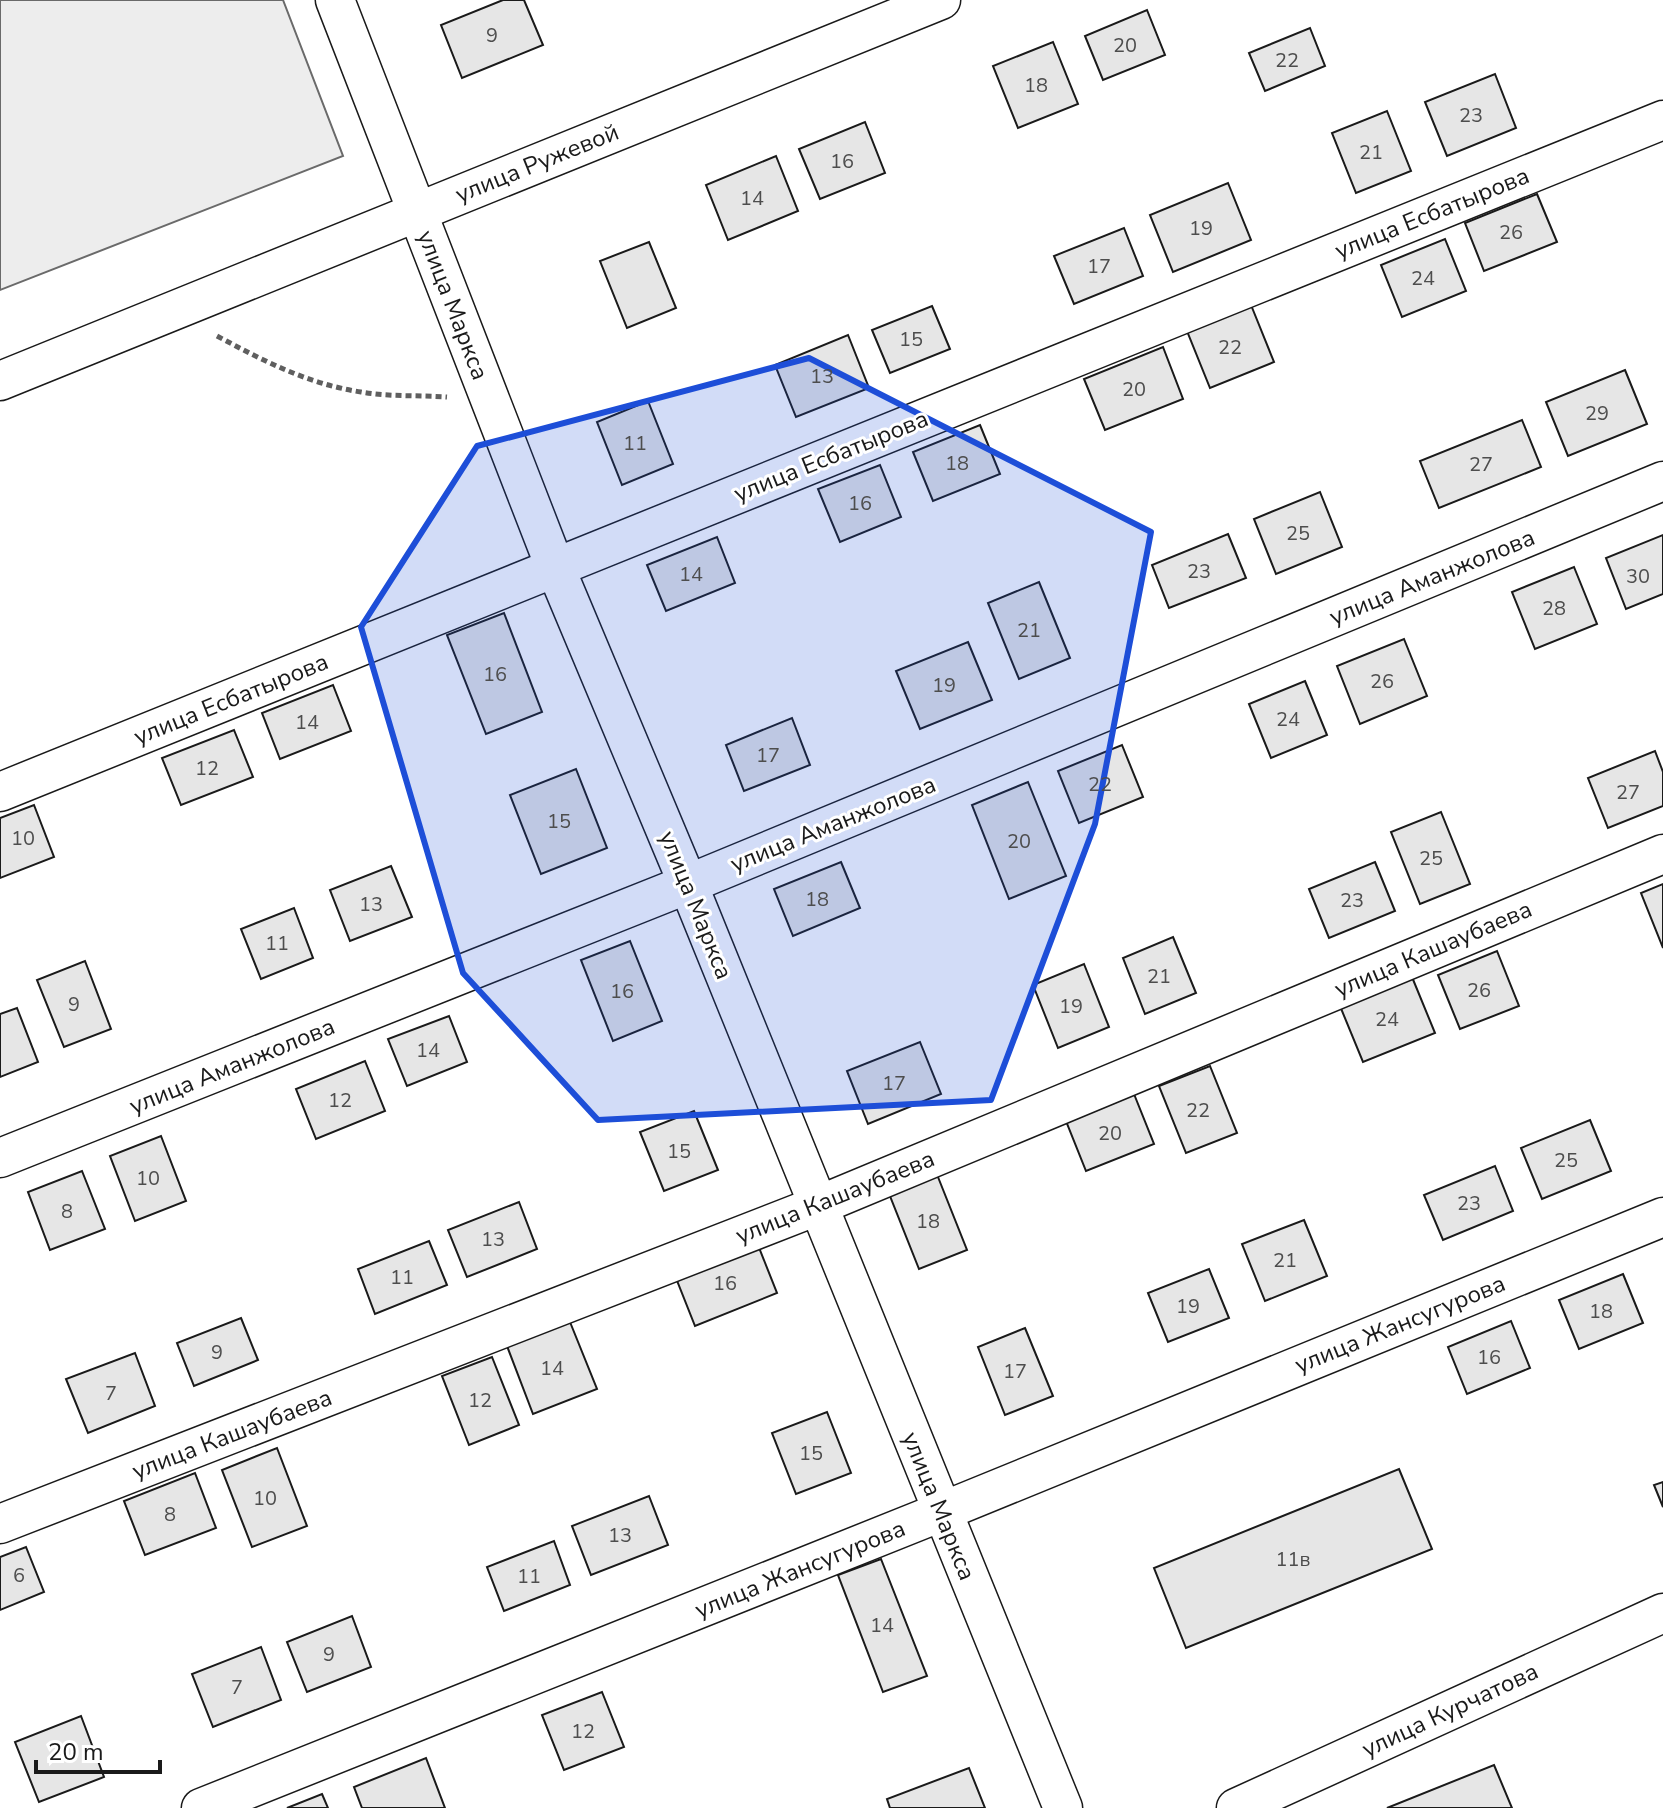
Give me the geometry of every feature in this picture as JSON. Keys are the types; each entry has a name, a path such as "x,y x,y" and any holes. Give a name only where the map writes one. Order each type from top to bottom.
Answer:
{"street":[{"name":"улица Маркса","path":"335,0 555,567 688,884 1063,1808"},
{"name":"улица Ружевой","path":"0,381 941,0"},
{"name":"улица Есбатырова","path":"0,792 1663,120"},
{"name":"улица Аманжолова","path":"0,1158 688,884 1663,481"},
{"name":"улица Кашаубаева","path":"0,1524 817,1206 1663,854"},
{"name":"улица Жансугурова","path":"201,1808 941,1512 1663,1217"},
{"name":"улица Курчатова","path":"1236,1808 1663,1613"}],"path":[{"path":"170,312 280,370 322,384 364,393 490,401"}],"highlighted area":[{"path":"809,358 1151,532 1095,824 991,1100 598,1120 463,973 361,627 477,446"}],"shaded area":[{"path":"0,0 283,0 343,156 0,290"}],"building":[{"path":"503,0 524,0 543,45 462,78 441,25"},
{"path":"1147,10 1165,55 1103,80 1085,36"},
{"path":"1310,28 1325,66 1265,91 1249,53"},
{"path":"1053,42 1078,104 1018,128 993,66"},
{"path":"1495,74 1516,128 1447,156 1425,102"},
{"path":"1387,111 1411,171 1356,193 1332,133"},
{"path":"865,122 885,173 820,199 799,149"},
{"path":"776,156 798,211 728,240 706,185"},
{"path":"1228,183 1251,240 1173,272 1150,215"},
{"path":"1537,194 1557,242 1484,271 1465,223"},
{"path":"1124,228 1143,276 1074,304 1054,256"},
{"path":"1445,239 1466,291 1402,317 1381,265"},
{"path":"649,242 676,308 627,328 600,261"},
{"path":"1251,305 1274,362 1210,388 1187,331"},
{"path":"932,306 950,349 890,373 872,330"},
{"path":"848,335 869,388 796,417 775,365"},
{"path":"1163,347 1183,399 1105,430 1084,379"},
{"path":"1625,370 1647,424 1568,456 1546,402"},
{"path":"648,401 673,464 622,485 597,422"},
{"path":"1522,420 1541,467 1439,508 1420,461"},
{"path":"980,425 1000,474 933,501 913,452"},
{"path":"880,465 901,517 840,542 818,489"},
{"path":"1320,492 1342,547 1276,574 1254,519"},
{"path":"1228,534 1246,578 1169,608 1152,565"},
{"path":"1663,535 1663,594 1626,609 1606,558"},
{"path":"717,537 735,583 666,611 647,565"},
{"path":"1574,567 1597,624 1535,649 1512,592"},
{"path":"1039,582 1070,658 1019,679 988,603"},
{"path":"504,613 542,712 486,734 447,635"},
{"path":"1404,639 1427,696 1360,724 1337,666"},
{"path":"968,642 992,700 920,729 896,671"},
{"path":"1305,681 1327,735 1271,758 1249,704"},
{"path":"333,685 351,731 280,759 262,713"},
{"path":"792,718 810,765 744,791 726,745"},
{"path":"234,730 253,777 181,805 162,758"},
{"path":"1122,745 1143,797 1079,823 1058,771"},
{"path":"1655,751 1663,772 1663,806 1608,828 1588,778"},
{"path":"576,769 607,848 541,874 510,795"},
{"path":"1028,782 1066,876 1009,899 972,805"},
{"path":"34,805 54,857 0,878 0,818"},
{"path":"1441,812 1470,884 1420,904 1391,832"},
{"path":"841,862 860,908 793,936 774,889"},
{"path":"1375,862 1395,911 1329,938 1309,889"},
{"path":"391,866 412,917 350,941 330,890"},
{"path":"1663,884 1663,948 1641,893"},
{"path":"294,908 313,958 261,979 241,929"},
{"path":"1173,937 1196,993 1145,1014 1123,958"},
{"path":"630,941 662,1021 613,1041 581,960"},
{"path":"1497,951 1519,1006 1460,1029 1438,975"},
{"path":"85,961 111,1029 64,1047 37,980"},
{"path":"1084,964 1109,1027 1058,1048 1033,985"},
{"path":"1412,977 1435,1033 1363,1062 1340,1006"},
{"path":"17,1008 38,1062 0,1077 0,1014"},
{"path":"449,1016 467,1062 407,1086 388,1039"},
{"path":"920,1042 941,1094 868,1124 847,1071"},
{"path":"365,1061 385,1111 316,1139 296,1089"},
{"path":"1210,1066 1237,1133 1186,1153 1159,1086"},
{"path":"1134,1094 1154,1144 1086,1171 1066,1121"},
{"path":"694,1111 718,1170 664,1191 640,1132"},
{"path":"1590,1120 1611,1171 1542,1199 1521,1148"},
{"path":"161,1136 186,1201 135,1221 110,1156"},
{"path":"1495,1166 1513,1211 1443,1240 1424,1195"},
{"path":"82,1171 105,1229 50,1250 28,1192"},
{"path":"936,1172 967,1250 919,1269 888,1191"},
{"path":"519,1202 537,1249 467,1277 448,1230"},
{"path":"1304,1220 1327,1276 1265,1301 1242,1244"},
{"path":"756,1240 777,1293 695,1326 674,1273"},
{"path":"429,1241 447,1285 375,1314 358,1269"},
{"path":"1209,1269 1229,1318 1168,1342 1148,1293"},
{"path":"1623,1274 1643,1323 1579,1349 1559,1300"},
{"path":"241,1318 258,1360 194,1386 177,1343"},
{"path":"1511,1321 1530,1368 1467,1394 1448,1347"},
{"path":"570,1322 597,1389 533,1414 507,1346"},
{"path":"1025,1328 1053,1396 1005,1415 978,1347"},
{"path":"135,1353 155,1406 88,1433 66,1379"},
{"path":"492,1357 519,1425 469,1445 442,1376"},
{"path":"827,1412 851,1473 796,1494 772,1433"},
{"path":"277,1448 307,1526 252,1547 222,1470"},
{"path":"1399,1469 1432,1549 1186,1648 1154,1568"},
{"path":"195,1473 216,1528 145,1555 124,1501"},
{"path":"1663,1482 1663,1507 1654,1485"},
{"path":"649,1496 668,1545 591,1575 572,1526"},
{"path":"554,1541 570,1585 504,1611 487,1567"},
{"path":"26,1547 44,1592 0,1610 0,1557"},
{"path":"881,1559 927,1676 883,1692 838,1575"},
{"path":"352,1616 371,1667 307,1692 287,1642"},
{"path":"261,1647 281,1700 213,1727 192,1674"},
{"path":"602,1692 624,1747 564,1770 542,1715"},
{"path":"81,1716 104,1777 39,1802 15,1742"},
{"path":"426,1758 445,1808 362,1808 354,1787"},
{"path":"1494,1765 1512,1808 1387,1808"},
{"path":"969,1768 985,1808 890,1808 887,1799"},
{"path":"322,1794 328,1808 287,1808"}]}
